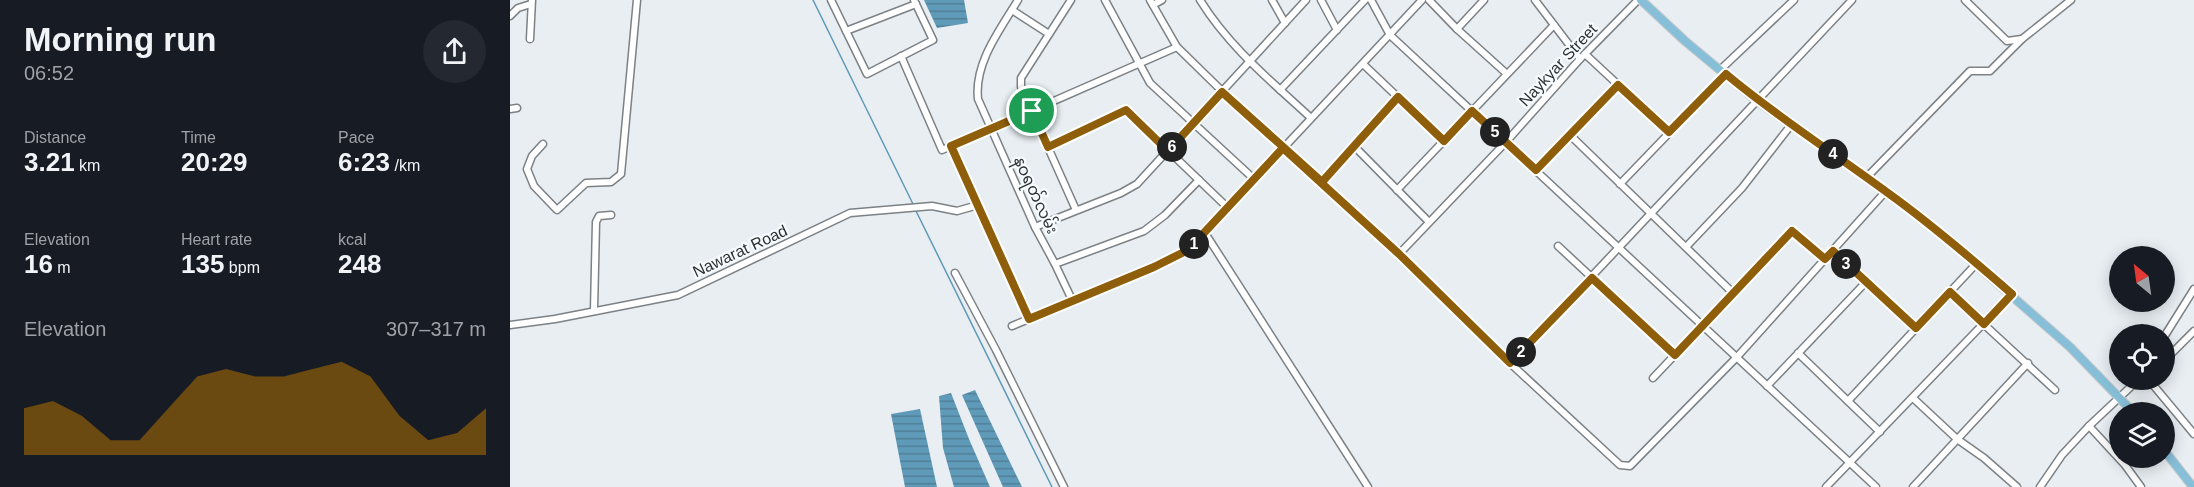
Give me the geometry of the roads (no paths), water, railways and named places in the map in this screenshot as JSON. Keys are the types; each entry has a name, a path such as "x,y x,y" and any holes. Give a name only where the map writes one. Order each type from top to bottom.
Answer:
{"main road":[{"path":"1639,0 1757,100 1886,191 1977,263 2070,347 2124,402"},
{"path":"2175,464 2193,487"}],"street":[{"path":"543,144 532,156 527,169 534,186 556,210 586,183 611,182 621,174 637,0"},
{"path":"831,0 846,31 867,74 933,40 915,2 846,31"},
{"name":"နဝရတ်လမ်း","path":"1018,0 981,66 976,84 978,99 1035,227 1073,302"},
{"path":"1071,0 1022,78 1021,87 1076,210"},
{"path":"1105,0 1150,83 1254,179"},
{"path":"1162,0 1152,3 1177,47 1222,92 1399,254 1510,363 1620,465 1630,466 1737,357 1886,191"},
{"path":"1200,0 1215,25 1250,62 1311,118"},
{"path":"1272,0 1284,23"},
{"path":"1035,227 1137,184 1306,0"},
{"path":"1321,0 1337,30"},
{"path":"1280,90 1365,0"},
{"path":"1371,0 1390,35 1876,487"},
{"path":"1012,326 1073,302 1188,250 1422,0"},
{"path":"1430,0 1456,29 1507,74"},
{"path":"1456,29 1484,0"},
{"path":"1535,0 1582,56 1618,85 1669,132"},
{"name":"Naykyar Street","path":"1399,254 1506,142 1582,56 1639,0"},
{"path":"1620,184 1723,72 1794,0"},
{"path":"1510,363 1852,0"},
{"path":"1965,0 2007,41 2022,39"},
{"path":"1866,178 1970,71 1990,71 2022,39 2071,0"},
{"path":"510,16 518,8 532,2 530,39"},
{"path":"1012,10 1049,34"},
{"path":"1398,190 1554,25"},
{"path":"901,56 942,150 1177,47"},
{"path":"1362,64 1444,141"},
{"path":"1536,170 1618,85"},
{"path":"1322,182 1398,97"},
{"path":"1048,147 1126,110 1227,207"},
{"path":"1686,247 1742,188 1791,125"},
{"path":"1569,135 1734,294"},
{"path":"951,146 1029,319"},
{"path":"1354,146 1429,222"},
{"path":"1055,264 1144,231 1165,215 1199,180"},
{"name":"Nawarat Road","path":"510,325 678,295 850,213 932,206 957,211 978,205"},
{"path":"594,311 596,222 598,216 611,214"},
{"path":"1653,378 1792,231 1825,259"},
{"path":"1205,233 1368,487"},
{"path":"1558,246 1675,355"},
{"path":"1833,251 1916,328"},
{"path":"1848,401 1977,263"},
{"path":"955,273 1064,487"},
{"path":"1767,386 1866,282"},
{"path":"2172,324 2194,289"},
{"path":"1950,292 2055,390"},
{"path":"1826,487 2012,294"},
{"path":"2175,351 2194,333"},
{"path":"1798,353 1880,432"},
{"path":"1913,487 2028,363"},
{"path":"2040,487 2062,455 2126,390"},
{"path":"2157,390 2194,434"},
{"path":"1913,398 1957,439 1984,458 2017,487"},
{"path":"2089,426 2142,487"}],"water":[{"path":"924,0 964,0 968,23 937,28"},
{"path":"975,390 1022,487 1003,487 962,395"},
{"path":"951,393 990,487 954,487 943,448 939,396"},
{"path":"920,409 937,487 905,487 891,414"}],"waterway":[{"path":"813,0 913,204"},
{"path":"916,211 1052,487"}]}
